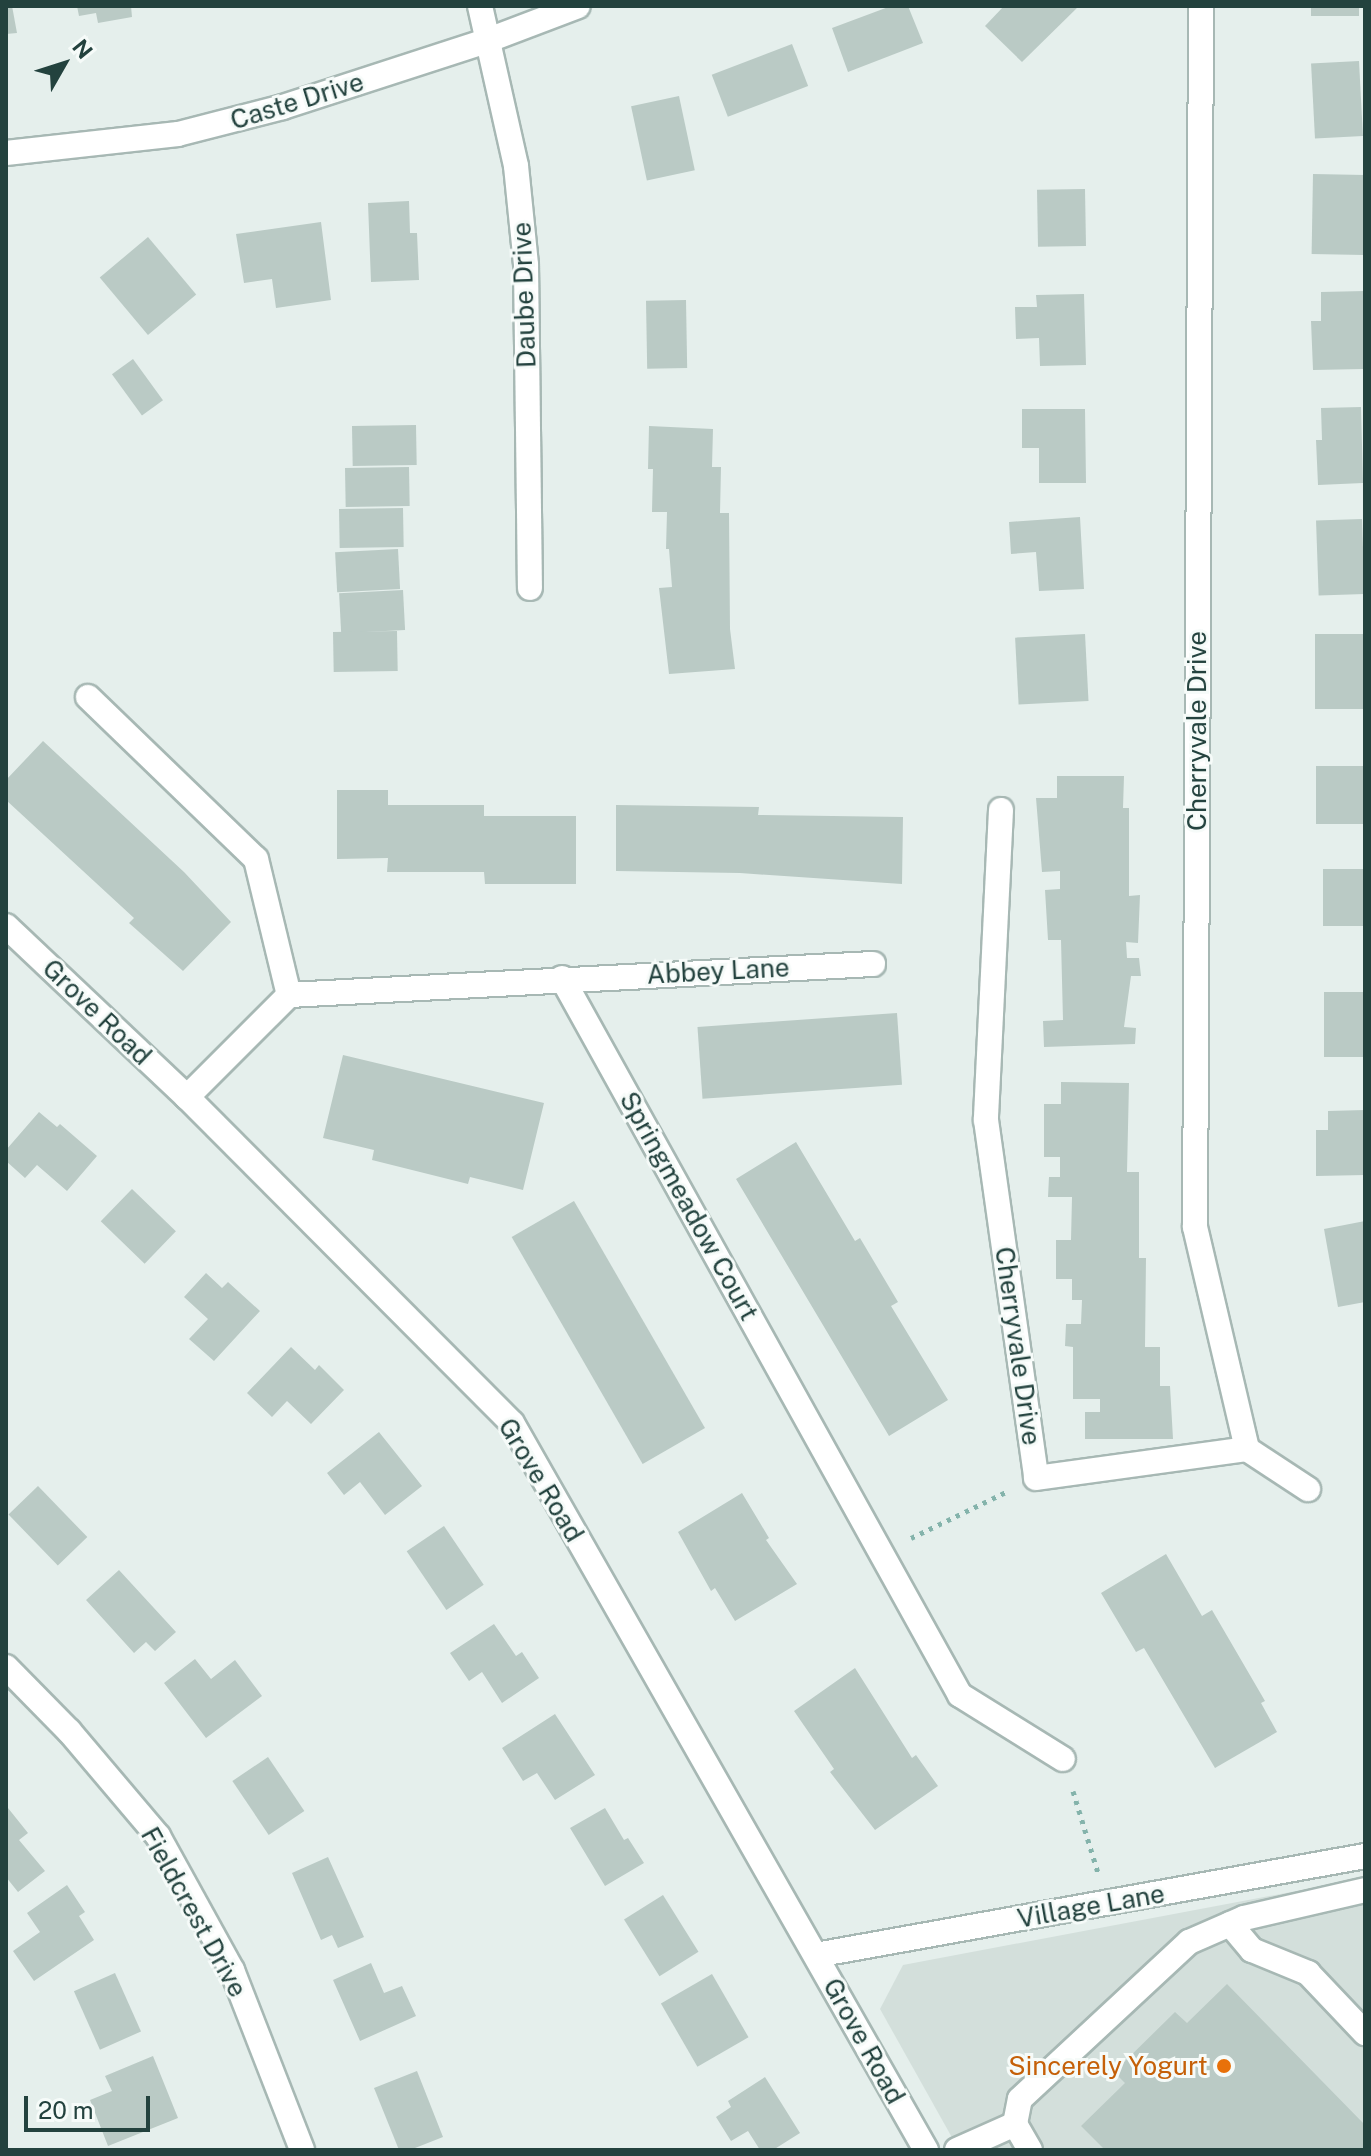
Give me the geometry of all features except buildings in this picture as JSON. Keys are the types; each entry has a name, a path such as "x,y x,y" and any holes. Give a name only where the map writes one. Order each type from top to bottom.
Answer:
{"street":[{"name":"Daube Drive","path":"480,6 516,166 526,265 530,588"},
{"name":"Caste Drive","path":"6,153 178,134 283,107 486,41 578,6"},
{"name":"Cherryvale Drive","path":"1001,810 986,1120 1036,1478 1247,1449 1195,1227 1201,6"},
{"path":"88,697 256,859 289,995"},
{"name":"Grove Road","path":"6,926 187,1097 512,1423 926,2150"},
{"name":"Abbey Lane","path":"562,978 873,964"},
{"path":"187,1097 289,995 562,978"},
{"name":"Springmeadow Court","path":"562,978 960,1695 1063,1759"},
{"path":"1247,1449 1308,1489"},
{"name":"Fieldcrest Drive","path":"6,1667 69,1731 158,1836 232,1970 302,2150"},
{"name":"Village Lane","path":"816,1955 1365,1856"},
{"path":"1030,2150 1015,2124 1020,2099 1189,1942 1230,1924 1365,1890"},
{"path":"1230,1924 1252,1950 1308,1973 1365,2033"},
{"path":"957,2150 1015,2124"}],"path":[{"path":"881,1553 1036,1478"},
{"path":"1063,1759 1108,1903"}],"shaded area":[{"path":"1365,1878 1365,2150 959,2150 880,2009 903,1965"}],"place":[{"name":"Sincerely Yogurt","path":"1224,2066"}]}
